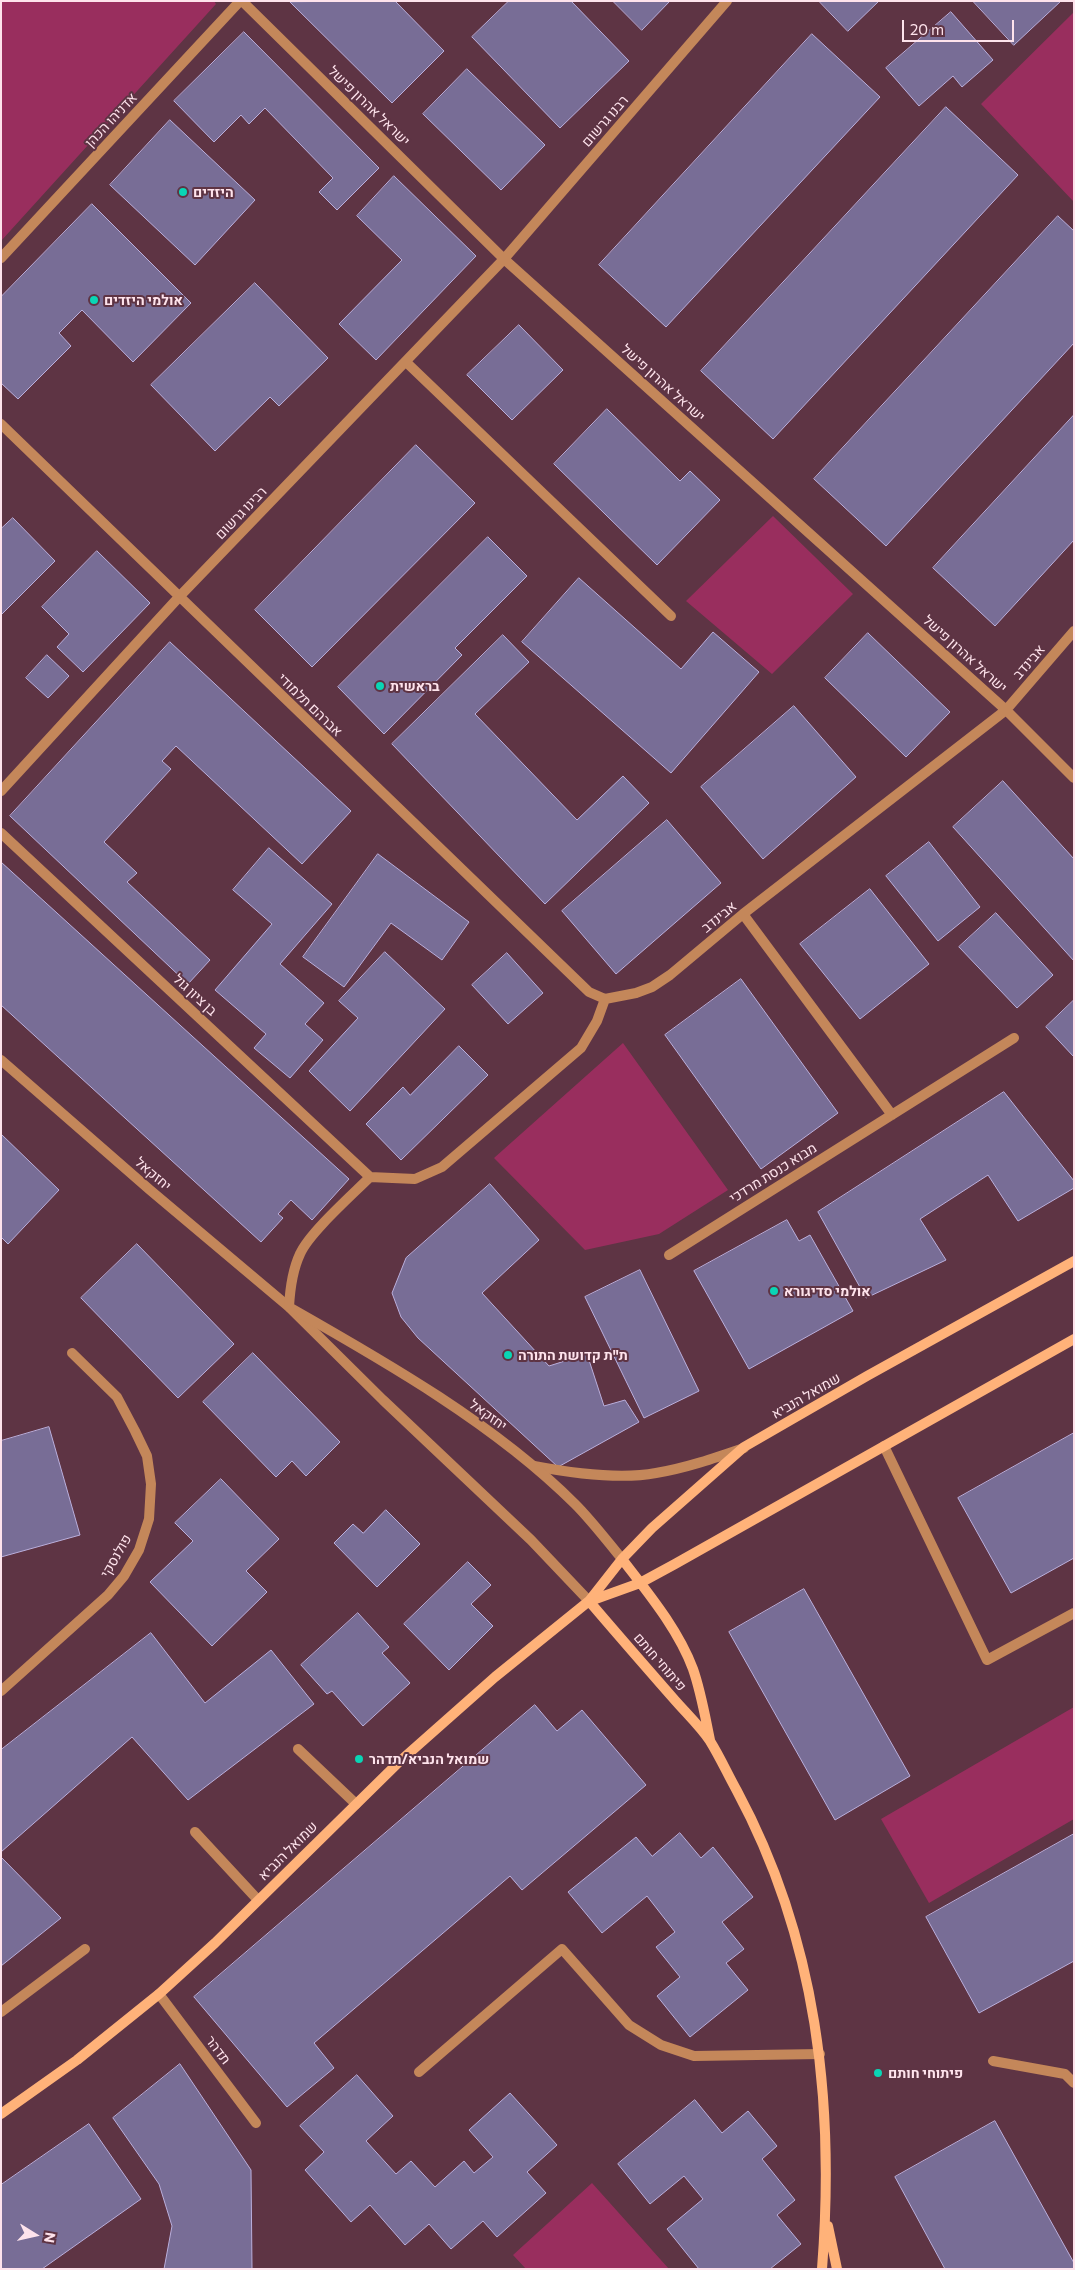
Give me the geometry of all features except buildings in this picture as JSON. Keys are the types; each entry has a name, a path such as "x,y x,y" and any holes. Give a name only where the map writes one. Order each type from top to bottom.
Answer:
{"street":[{"name":"אדניהו הכהן","path":"1,258 241,1"},
{"name":"ישראל אהרון פישל","path":"241,1 504,259 1006,710 1074,778"},
{"name":"רבנו גרשום","path":"504,259 726,1"},
{"name":"רבינו גרשום","path":"1,791 179,597 504,259"},
{"path":"406,362 671,616"},
{"name":"אברהם תלמודי","path":"1,424 589,992 605,999"},
{"name":"אבינדב","path":"605,999 636,993 652,987 1006,710 1074,631"},
{"name":"בן ציון גול","path":"1,833 370,1177"},
{"path":"743,914 892,1115"},
{"path":"289,1307 290,1291 300,1253 311,1238 370,1177 415,1179 442,1167 581,1048 597,1022 605,999"},
{"name":"מבוא כנסת מרדכי","path":"669,1255 1014,1038"},
{"name":"יחזקאל","path":"1,1060 150,1190 289,1307 382,1400 531,1540 589,1601"},
{"name":"שמואל הנביא","path":"1,2114 76,2060 158,1994 258,1900 399,1762 495,1677 589,1601 622,1559 658,1522 744,1447 1074,1261"},
{"name":"יחזקאל","path":"289,1307 381,1361 465,1415 534,1466 576,1505 640,1583"},
{"name":"שמואל הנביא","path":"589,1601 640,1583 1074,1340"},
{"name":"פולנסקי","path":"1,1691 108,1595 124,1576 139,1550 149,1519 151,1484 147,1456 117,1397 72,1354"},
{"path":"884,1446 987,1660 1074,1614"},
{"path":"534,1466 594,1475 654,1474 686,1467 744,1447"},
{"name":"פיתוחי חותם","path":"640,1583 677,1637 693,1669 710,1741"},
{"name":"פיתוחי חותם","path":"589,1601 710,1741 754,1824 782,1891 805,1968 820,2054 825,2126 826,2215"},
{"path":"298,1749 356,1804"},
{"path":"195,1832 258,1900"},
{"path":"1,2012 84,1949"},
{"path":"419,2072 562,1949 629,2025 661,2045 694,2056 820,2054"},
{"name":"תדהר","path":"158,1994 256,2123"},
{"path":"993,2061 1064,2074 1074,2083"},
{"path":"822,2269 826,2215"},
{"path":"826,2215 838,2269"}],"shaded area":[{"path":"1,1 214,1 216,4 1,241"},
{"path":"1074,12 1074,202 981,104"},
{"path":"773,516 853,594 772,674 686,601"},
{"path":"623,1043 728,1190 659,1234 585,1250 494,1158"},
{"path":"1074,1707 1074,1819 929,1903 881,1819"},
{"path":"592,2183 669,2269 526,2269 513,2255"}],"place":[{"name":"היזדים","path":"183,192"},
{"name":"אולמי היזדים","path":"94,300"},
{"name":"בראשית","path":"380,686"},
{"name":"אולמי סדיגורא","path":"774,1291"},
{"name":"ת\"ת קדושת התורה","path":"508,1355"},
{"name":"שמואל הנביא/תדהר","path":"359,1759"},
{"name":"פיתוחי חותם","path":"878,2073"}]}
